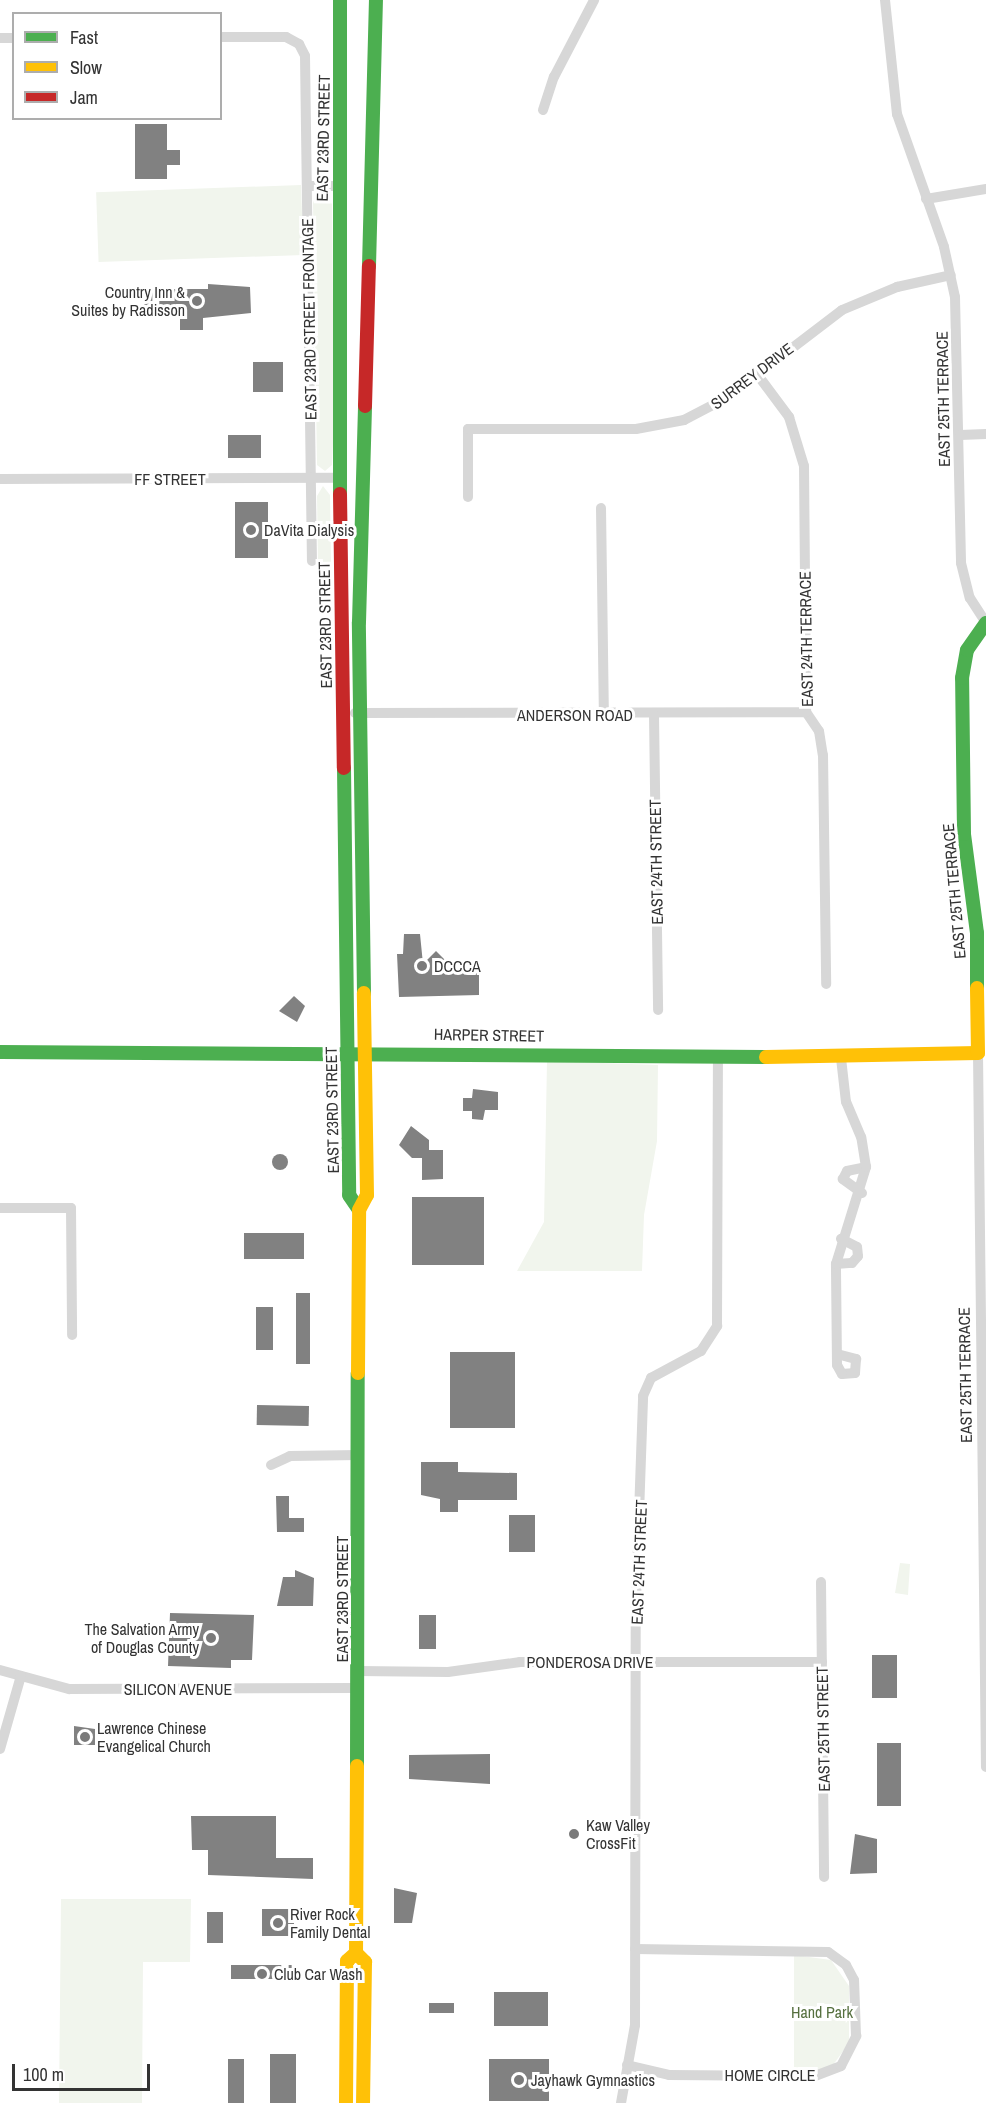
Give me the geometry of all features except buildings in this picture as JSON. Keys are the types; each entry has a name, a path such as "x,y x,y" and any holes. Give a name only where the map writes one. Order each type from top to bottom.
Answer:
{"main road":[{"name":"EAST 23RD STREET","path":"358,1210 367,1195 361,713 363,495 376,0"},
{"name":"EAST 23RD STREET","path":"340,1 339,335 347,1051 350,1195 358,1210 356,1953 364,1962 363,2103"},
{"path":"339,335 347,361 351,485 363,495"},
{"name":"EAST 25TH TERRACE","path":"978,1053 982,998 977,933 964,834 962,678 967,650 986,623"},
{"name":"HARPER STREET","path":"0,1052 365,1051 718,1058 841,1058 978,1053"},
{"name":"EAST 23RD STREET","path":"346,2103 347,1961 356,1953"},
{"path":"347,1984 355,1993 358,2015 364,2018"}],"street":[{"path":"543,110 554,77 594,0"},
{"name":"EAST 25TH TERRACE","path":"885,0 892,92 951,275 960,343 961,563 970,598 986,623"},
{"name":"EAST 23RD STREET FRONTAGE","path":"222,37 286,37 299,44 305,56 312,561"},
{"path":"307,186 339,186"},
{"path":"926,199 986,189"},
{"name":"SURREY DRIVE","path":"468,497 468,429 668,425 713,407 857,302 951,275"},
{"name":"EAST 24TH TERRACE","path":"757,374 789,417 803,459 806,712 819,731 823,755 826,984"},
{"path":"960,435 986,434"},
{"name":"FF STREET","path":"0,479 340,478"},
{"path":"602,508 604,714"},
{"name":"ANDERSON ROAD","path":"343,714 654,715 806,712"},
{"name":"EAST 24TH STREET","path":"654,715 658,1010"},
{"name":"EAST 25TH TERRACE","path":"978,1053 983,1174 986,1761"},
{"name":"EAST 24TH STREET","path":"621,2103 634,2032 636,1662 643,1396 651,1378 701,1351 717,1326 718,1058"},
{"path":"837,1354 836,1264 841,1239 862,1193 866,1167 861,1137 846,1102 841,1058"},
{"path":"862,1193 843,1179 847,1171 866,1167"},
{"path":"0,1208 71,1208 72,1335"},
{"path":"836,1264 852,1263 858,1256 857,1247 841,1239"},
{"path":"271,1465 290,1456 359,1455"},
{"name":"EAST 25TH STREET","path":"821,1582 824,1877"},
{"name":"PONDEROSA DRIVE","path":"358,1671 636,1662 822,1662"},
{"name":"SILICON AVENUE","path":"0,1670 69,1689 358,1688"},
{"path":"0,1749 21,1677"},
{"name":"HOME CIRCLE","path":"627,2065 669,2075 815,2076 841,2066 856,2036 854,1980 846,1965 828,1952 635,1949"}],"green space":[{"path":"301,185 303,255 99,262 96,192"},
{"path":"322,194 332,204 334,420 332,465 325,471 317,465 313,202"},
{"path":"323,486 330,495 331,564 318,564 317,496"},
{"path":"547,1061 658,1065 657,1141 644,1215 642,1271 517,1271 544,1222"},
{"path":"900,1563 910,1564 908,1595 895,1593"},
{"path":"61,1899 191,1899 190,1962 143,1962 142,2103 59,2103"},
{"name":"Hand Park","path":"794,1955 831,1960 849,1986 849,2043 833,2065 814,2071 794,2071"}],"traffic: fast":[{"path":"340,0 340,494"},
{"path":"369,266 376,0"},
{"path":"364,993 359,622 365,406"},
{"path":"977,988 977,933 964,834 962,678 967,650 986,623"},
{"path":"344,768 349,1195 359,1210"},
{"path":"0,1052 766,1057"},
{"path":"357,1766 358,1373"}],"traffic: slow":[{"path":"766,1057 978,1053 977,988"},
{"path":"358,1373 359,1210 367,1195 364,993"},
{"path":"357,1766 356,1953 365,1962 363,2103"},
{"path":"346,2103 347,1961 356,1953"}],"traffic: jam":[{"path":"365,406 369,266"},
{"path":"340,494 344,768"}],"place":[{"name":"Country Inn & Suites by Radisson","path":"197,301"},
{"name":"DaVita Dialysis","path":"251,530"},
{"name":"DCCCA","path":"422,966"},
{"name":"The Salvation Army of Douglas County","path":"211,1638"},
{"name":"Lawrence Chinese Evangelical Church","path":"85,1737"},
{"name":"Kaw Valley CrossFit","path":"574,1834"},
{"name":"River Rock Family Dental","path":"278,1923"},
{"name":"Club Car Wash","path":"262,1974"},
{"name":"Jayhawk Gymnastics","path":"519,2080"}]}
